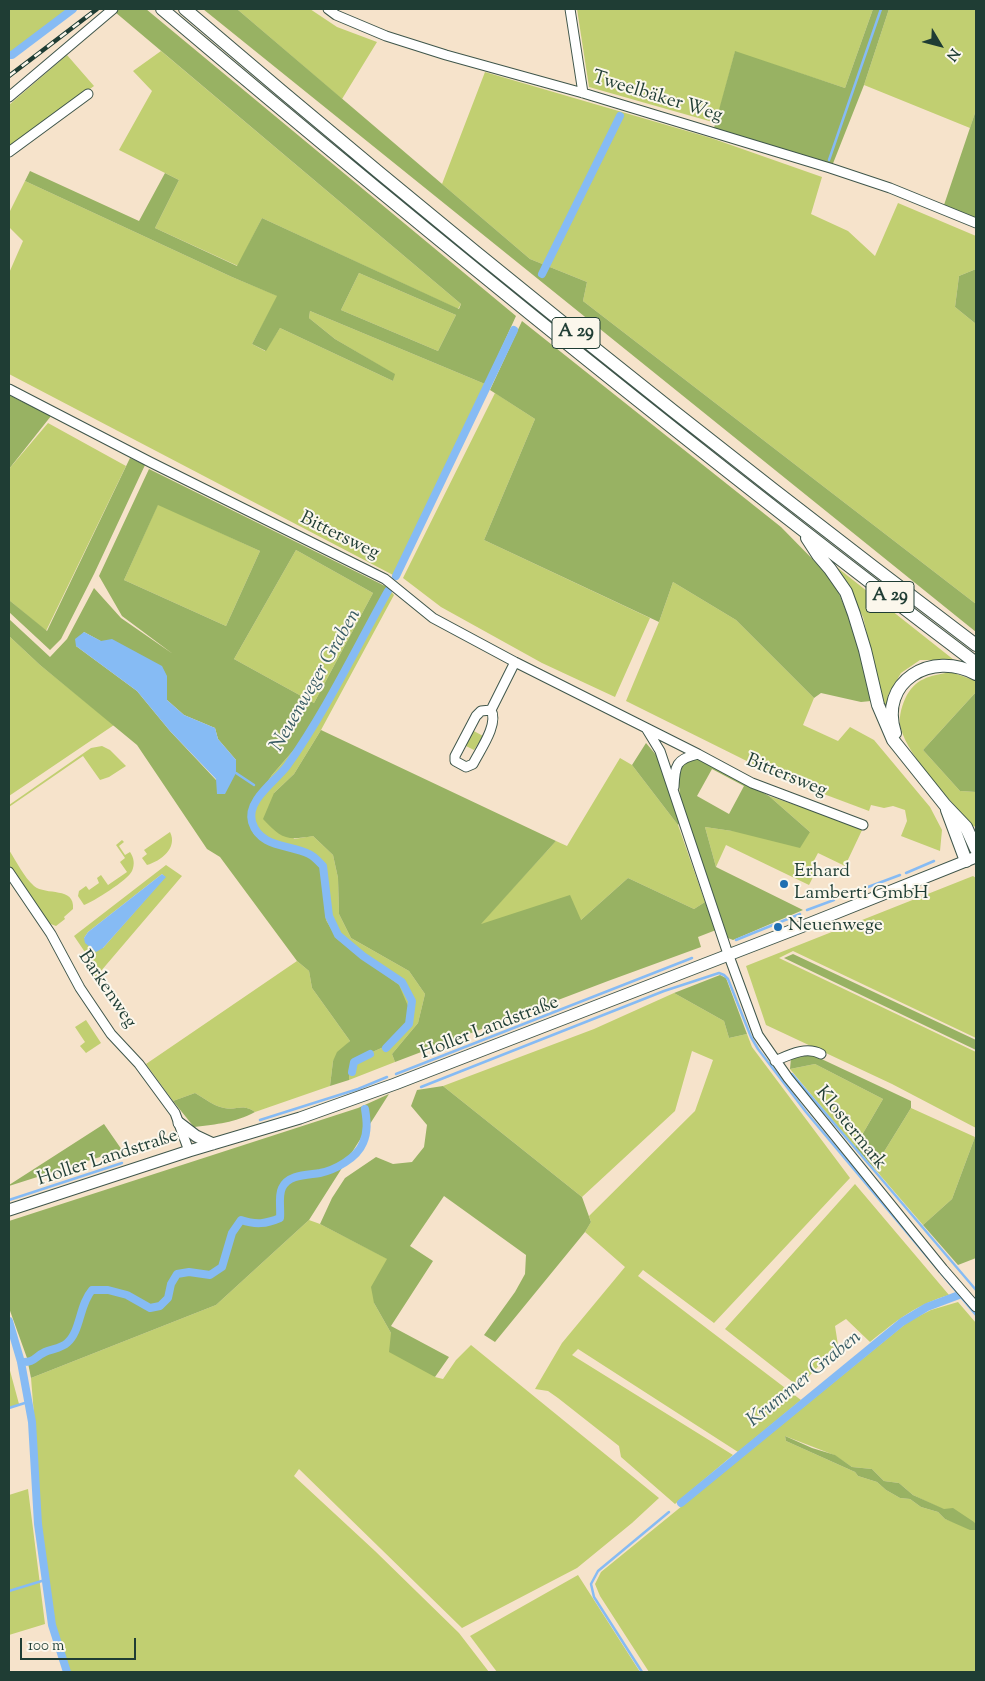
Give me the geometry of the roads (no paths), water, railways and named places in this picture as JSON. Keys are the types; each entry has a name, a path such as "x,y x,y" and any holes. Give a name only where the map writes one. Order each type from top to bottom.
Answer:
{"highway":[{"name":"A 29","path":"162,9 298,124 587,361 803,531 976,663"},
{"name":"A 29","path":"185,9 300,107 596,349 820,526 976,645"},
{"path":"803,531 818,556 846,592 865,650 878,705 893,740 945,805 971,830 976,849"},
{"path":"900,750 894,729 892,709 894,700 906,681 924,668 941,665 959,667 976,674"},
{"path":"945,805 971,859"}],"main road":[{"name":"Holler Landstraße","path":"9,1210 189,1151 300,1118 406,1080 971,859"},
{"path":"179,1124 196,1136 213,1144"}],"street":[{"path":"9,97 113,9"},
{"name":"Tweelbäker Weg","path":"328,9 336,15 386,36 446,55 583,93 830,168 890,188 976,223"},
{"path":"570,9 583,93"},
{"path":"9,152 88,94"},
{"name":"Bittersweg","path":"9,389 150,462 385,578 433,618 752,783 863,825"},
{"path":"492,710 482,711 476,716 454,756 455,761 466,767 473,764 494,724 492,710 515,662"},
{"path":"646,728 660,751 728,955"},
{"path":"674,790 675,767 684,757 698,754"},
{"name":"Barkenweg","path":"9,872 55,941 80,988 111,1034 139,1064 175,1113 189,1151"},
{"name":"Klostermark","path":"728,955 758,1035 775,1061 930,1254 976,1307"},
{"path":"775,1061 799,1052 814,1050 821,1054"}],"water":[{"path":"84,632 101,641 112,639 162,666 167,676 167,700 184,715 215,728 218,739 236,760 236,773 225,794 217,794 216,779 170,731 137,691 76,646 75,639"},
{"path":"162,874 166,877 103,948 96,952 85,943 84,938 88,932"}],"waterway":[{"path":"9,55 12,55 73,9"},
{"path":"829,160 881,9"},
{"name":"Neuenweger Graben","path":"542,274 620,116"},
{"name":"Neuenweger Graben","path":"396,576 514,330"},
{"name":"Neuenweger Graben","path":"386,1048 409,1024 412,1001 402,982 363,956 338,935 329,916 323,866 309,854 276,844 261,837 252,822 251,814 253,806 263,791 287,766 315,724 388,591"},
{"name":"Neuenweger Graben","path":"236,773 254,785"},
{"path":"906,873 934,861"},
{"path":"868,887 900,875"},
{"path":"843,897 857,891"},
{"path":"807,910 834,900"},
{"path":"736,940 800,914"},
{"path":"396,1074 692,958"},
{"path":"421,1087 664,991 719,973 724,975 728,979 751,1037 758,1049 806,1112 976,1315"},
{"name":"Neuenweger Graben","path":"352,1072 354,1062 370,1054"},
{"path":"792,1074 976,1290"},
{"path":"260,1120 358,1089 387,1077"},
{"name":"Neuenweger Graben","path":"21,1362 32,1361 45,1352 65,1345 72,1338 92,1290 108,1290 127,1295 150,1308 160,1306 168,1298 171,1284 177,1274 189,1272 210,1275 222,1267 232,1233 241,1220 261,1223 280,1218 281,1191 285,1183 299,1176 332,1169 356,1154 366,1135 365,1109"},
{"path":"9,1200 122,1163"},
{"name":"Krummer Graben","path":"681,1503 902,1322 927,1307 959,1295"},
{"path":"9,1321 21,1362 32,1422 38,1524 52,1625 67,1672"},
{"path":"9,1408 28,1402"},
{"name":"Krummer Graben","path":"642,1672 594,1597 591,1584 598,1571 669,1512"},
{"path":"9,1591 45,1580"}],"railway":[{"path":"9,76 97,9"}],"place":[{"name":"Erhard Lamberti GmbH","path":"784,884"},
{"name":"Neuenwege","path":"778,927"}]}
